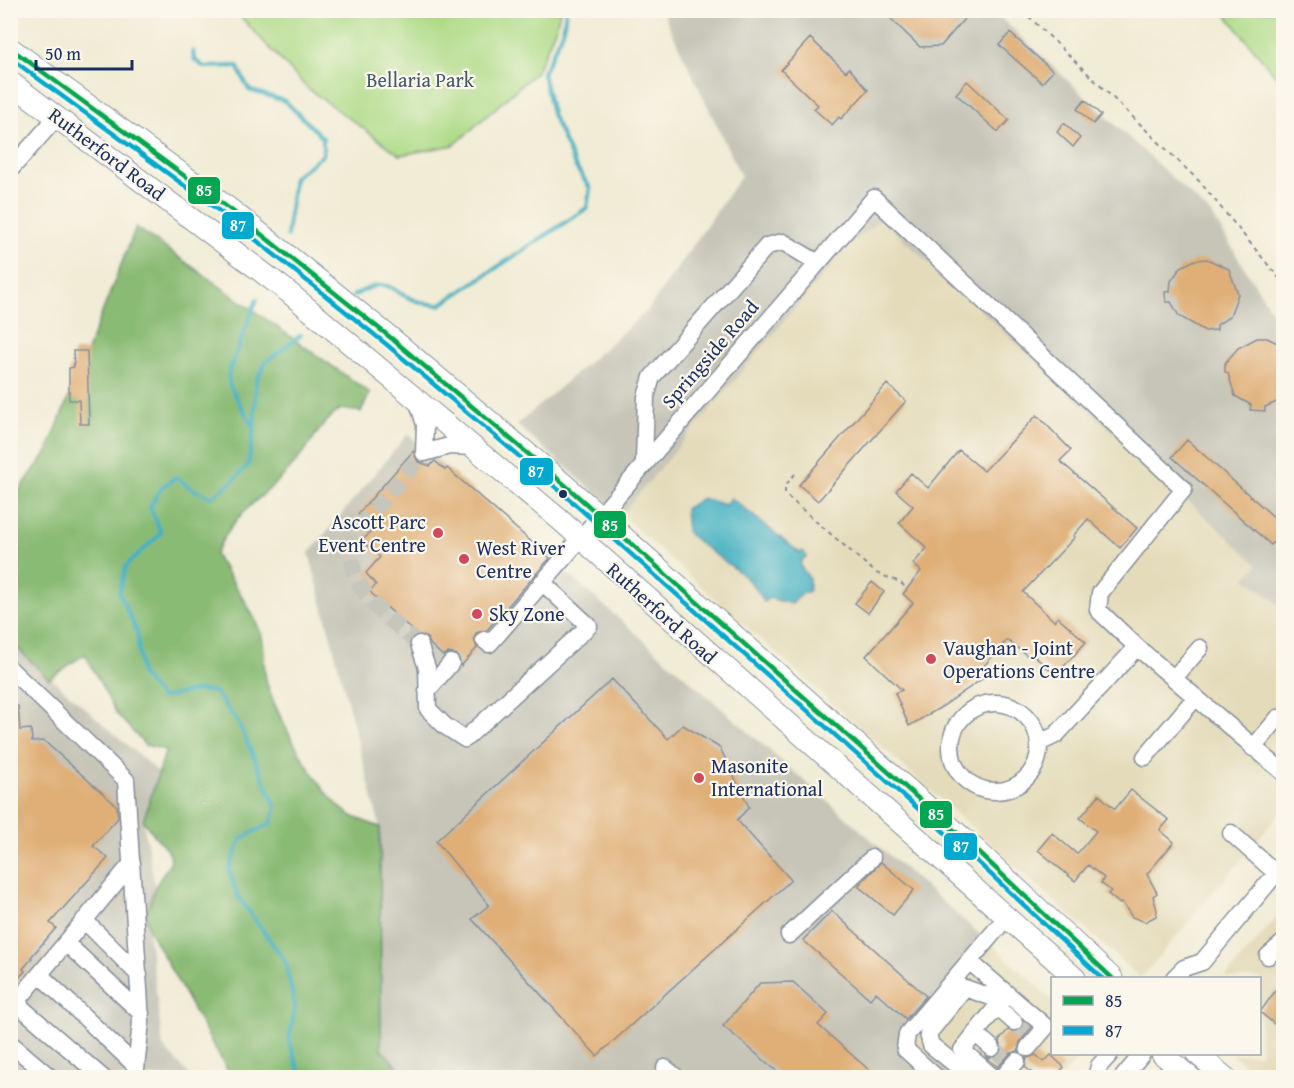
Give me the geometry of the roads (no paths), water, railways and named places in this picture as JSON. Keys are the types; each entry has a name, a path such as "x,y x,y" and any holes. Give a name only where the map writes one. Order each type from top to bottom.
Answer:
{"main road":[{"name":"Rutherford Road","path":"10,48 231,210 391,338 598,515 974,848 1111,977"},
{"name":"Rutherford Road","path":"10,82 287,291 473,447 579,537 1074,977"},
{"path":"1164,1055 1191,1077"},
{"path":"1199,1055 1226,1077"}],"street":[{"path":"10,170 57,117"},
{"name":"Springside Road","path":"484,640 489,644 874,198 1184,489 1100,593 1098,610 1137,647"},
{"path":"644,462 646,397 652,377 766,246 774,242 783,242 818,263"},
{"path":"418,402 425,425 424,453 449,447 473,447"},
{"path":"420,644 427,668 428,709 433,717 465,739 589,626 542,582"},
{"path":"1039,743 1056,735 1137,647 1284,774"},
{"path":"1174,678 1200,648"},
{"path":"427,691 451,663"},
{"path":"10,669 126,780 141,1013 136,1072"},
{"path":"1145,757 1196,697"},
{"path":"989,704 1003,704 1022,713 1035,729 1039,743 1038,758 1032,771 1022,782 1001,790 979,789 966,781 957,769 952,755 951,741 964,716 975,708 989,704"},
{"path":"1253,748 1278,718"},
{"path":"1175,977 1184,968 1201,970 1280,868 1231,833"},
{"path":"789,934 872,858"},
{"path":"103,1077 13,1007 132,863"},
{"path":"937,1077 905,1049 908,1034 1006,918"},
{"path":"84,920 139,975"},
{"path":"1268,956 1284,942"},
{"path":"66,943 141,1013"},
{"path":"969,961 1002,1000 1014,1022"},
{"path":"40,975 136,1072"},
{"path":"967,1074 931,1045 927,1034 965,988 1002,1000 1046,1027 1019,1056"},
{"path":"962,1050 1002,1000"},
{"path":"975,1033 992,1048"},
{"path":"10,1043 51,1077"},
{"path":"939,1052 962,1050 994,1077"},
{"path":"1096,1077 1099,1066 1108,1055"},
{"path":"1122,1077 1140,1055"}],"water":[{"path":"702,498 725,505 731,498 800,553 803,551 807,557 801,560 801,567 809,578 809,591 801,594 792,604 769,598 764,602 749,581 687,532 685,509"}],"waterway":[{"path":"353,296 366,289 383,285 420,302 440,305 587,208 590,188 575,166 552,114 543,73 563,31 566,10"},
{"path":"193,51 194,59 204,67 237,66 249,90 285,101 323,138 323,155 294,177 287,236"},
{"path":"254,429 230,386 228,374 257,299"},
{"path":"301,335 266,362 256,381 254,429 248,465 232,482 212,497 192,489 176,477 162,487 150,507 161,533 126,566 119,592 137,632 141,675 161,698 198,690 215,692 239,724 276,807 271,823 241,839 229,870 237,895 285,961 295,1006 289,1041 302,1078"}],"tunnel":[{"path":"419,644 368,598 353,569 351,552 354,533 424,453"},
{"path":"1014,1022 1029,1035"},
{"path":"992,1048 1008,1061"}],"place":[{"name":"Ascott Parc Event Centre","path":"438,533"},
{"name":"West River Centre","path":"464,559"},
{"name":"Sky Zone","path":"477,614"},
{"name":"Vaughan - Joint Operations Centre","path":"931,659"},
{"name":"Masonite International","path":"699,778"}],"park label":[{"name":"Bellaria Park","path":"420,80"}]}
